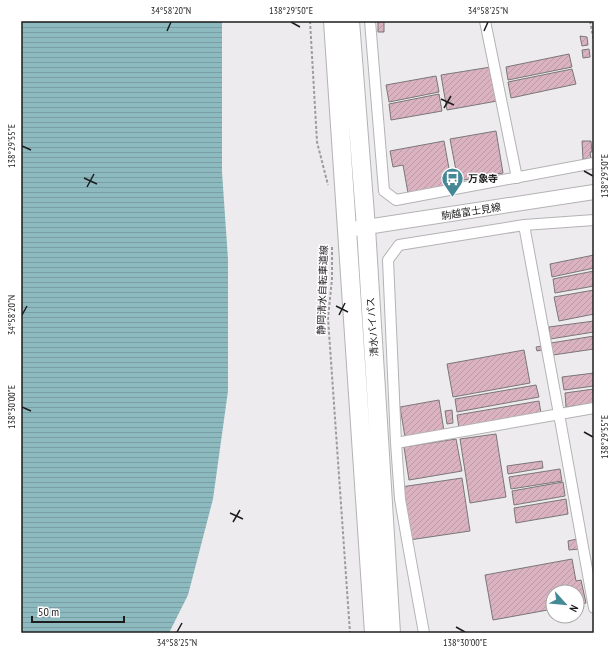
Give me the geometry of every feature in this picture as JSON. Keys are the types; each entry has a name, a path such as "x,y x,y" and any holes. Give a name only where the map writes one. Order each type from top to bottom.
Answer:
{"highway":[{"name":"清水バイパス","path":"333,21 374,633"},
{"name":"清水バイパス","path":"350,21 366,228 391,633"}],"main road":[{"name":"駒越富士見線","path":"347,230 594,192"}],"street":[{"path":"370,21 384,191 396,200 594,163"},
{"path":"485,21 516,178"},
{"path":"424,633 400,499 396,444 388,260 399,245 524,225 594,220"},
{"path":"524,225 594,608"},
{"path":"396,444 594,408"}],"path":[{"path":"310,21 317,142 328,185"},
{"path":"590,21 594,42"},
{"name":"静岡清水自転車道線","path":"332,247 332,279 328,318 350,633"}],"water":[{"path":"21,21 222,21 222,172 228,259 228,391 213,499 188,595 169,633 21,633"}],"building":[{"path":"378,21 384,21 384,32 378,32"},
{"path":"580,36 587,37 588,45 582,46"},
{"path":"589,49 590,57 583,58 582,50"},
{"path":"569,54 572,67 508,80 506,67"},
{"path":"491,67 497,101 447,110 441,75"},
{"path":"572,69 576,84 511,98 508,82"},
{"path":"436,76 439,92 389,102 386,85"},
{"path":"439,94 442,111 391,120 389,104"},
{"path":"496,131 503,173 458,181 450,139"},
{"path":"444,141 452,185 408,193 403,165 393,167 390,151"},
{"path":"582,141 591,141 591,159 583,159"},
{"path":"594,255 594,268 552,277 550,264"},
{"path":"594,271 594,286 555,293 553,279"},
{"path":"594,290 594,314 559,321 554,297"},
{"path":"594,321 594,332 550,339 549,327"},
{"path":"594,336 594,349 553,355 551,343"},
{"path":"542,346 542,350 537,351 536,347"},
{"path":"524,350 530,383 453,397 447,364"},
{"path":"594,373 594,386 564,390 562,377"},
{"path":"536,385 539,397 457,412 455,399"},
{"path":"594,389 594,403 566,407 565,393"},
{"path":"439,400 444,431 405,437 400,407"},
{"path":"539,401 541,413 459,428 457,415"},
{"path":"452,410 453,423 447,424 445,411"},
{"path":"496,434 506,497 470,503 460,439"},
{"path":"456,439 462,471 409,480 404,447"},
{"path":"542,461 543,468 508,474 507,466"},
{"path":"560,469 562,481 511,489 509,477"},
{"path":"462,478 470,531 409,540 401,487"},
{"path":"563,482 565,496 514,505 512,491"},
{"path":"566,499 568,514 516,523 514,508"},
{"path":"577,539 579,549 569,550 568,541"},
{"path":"572,559 576,581 581,580 582,584 545,584 545,610 493,620 485,575"}],"place":[{"name":"万象寺","path":"452,198"}]}
